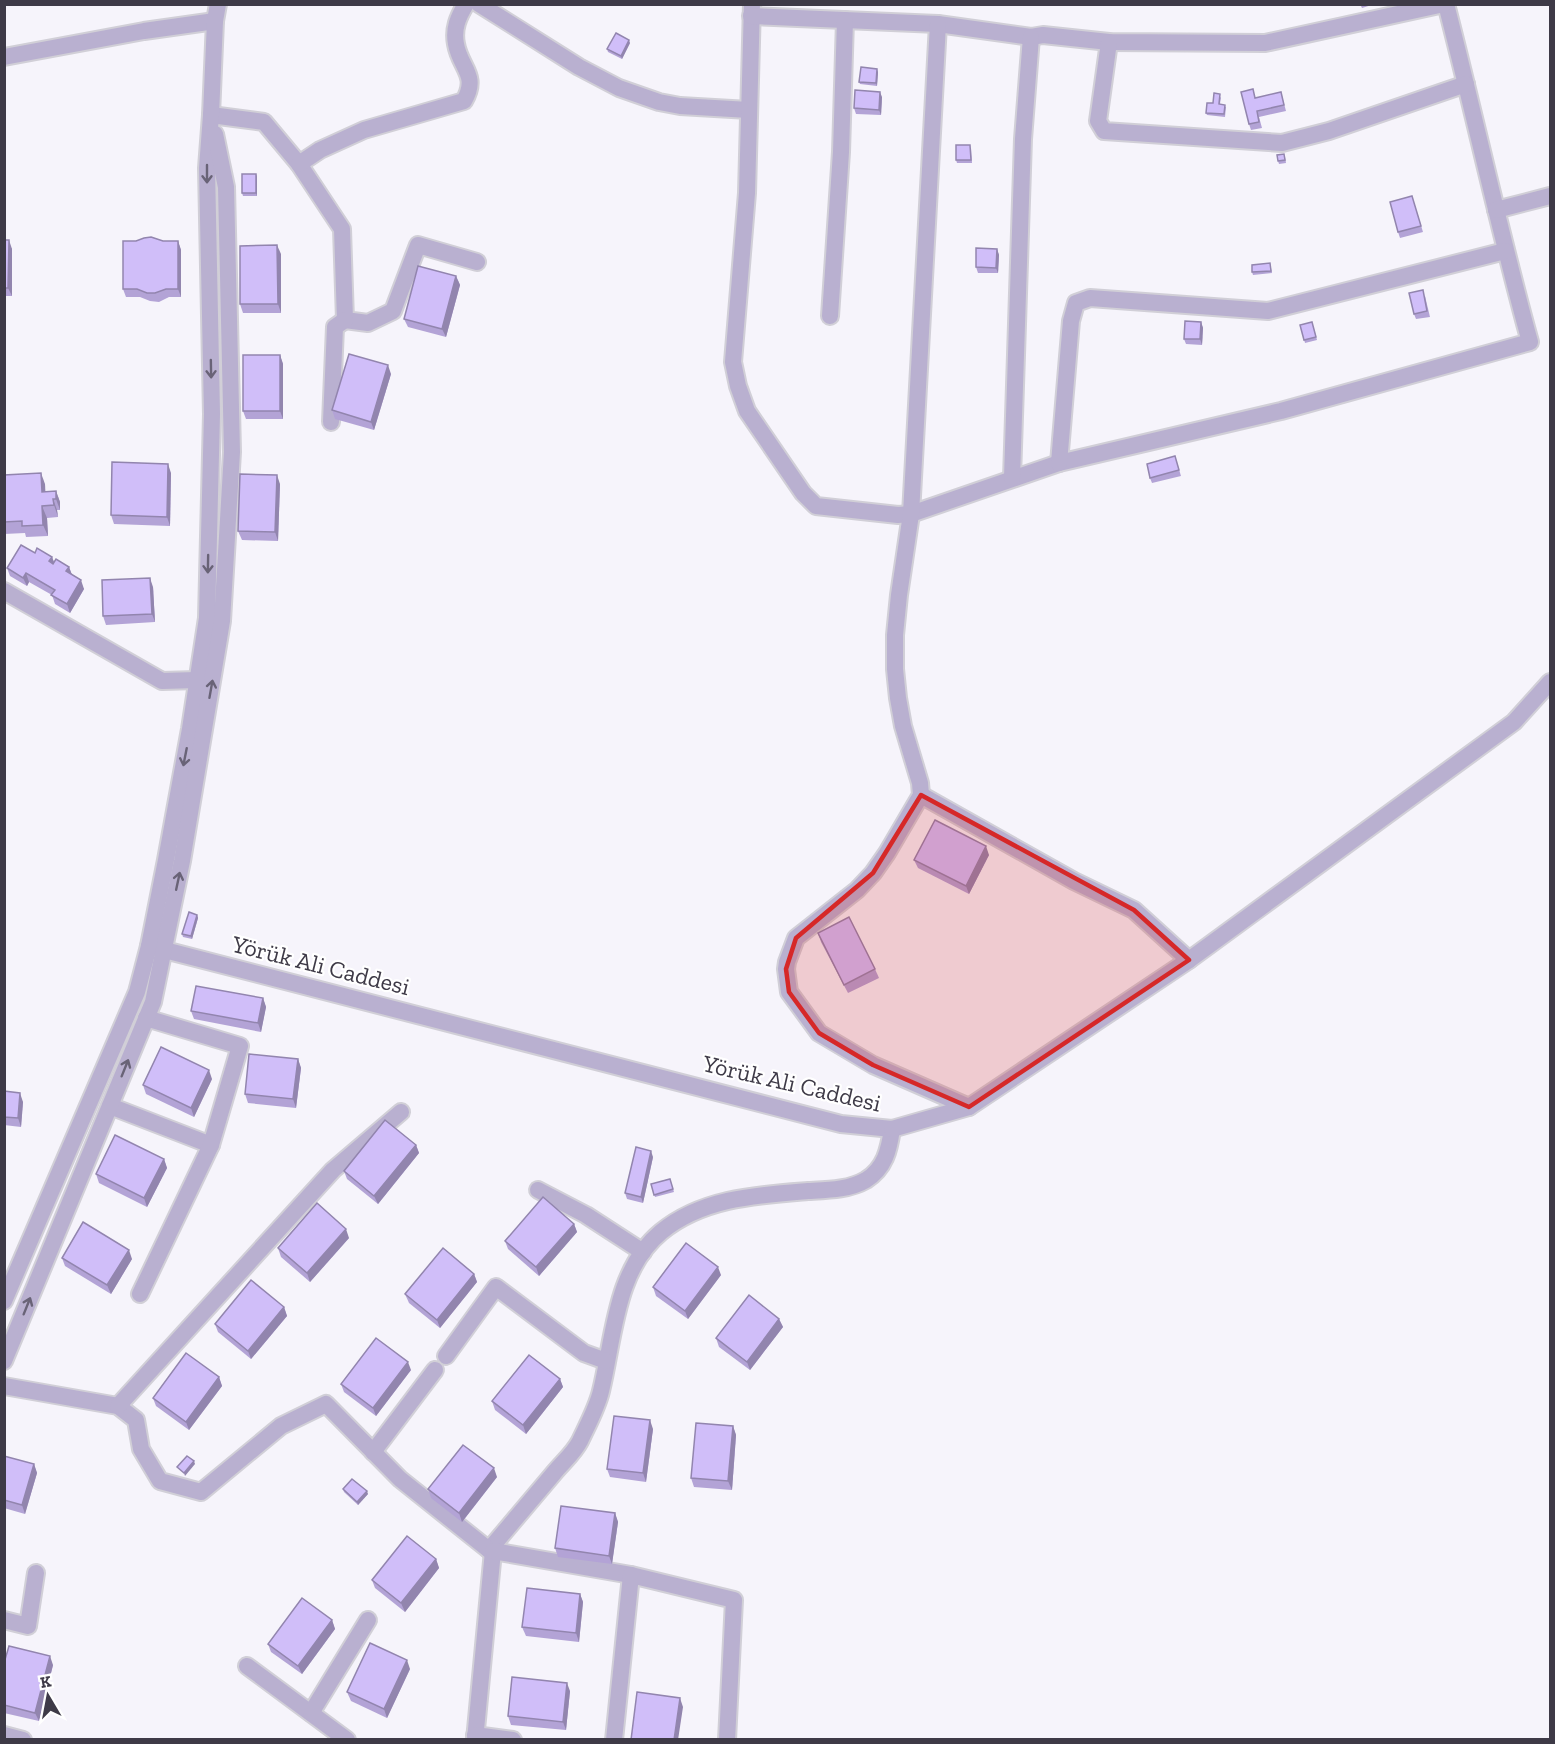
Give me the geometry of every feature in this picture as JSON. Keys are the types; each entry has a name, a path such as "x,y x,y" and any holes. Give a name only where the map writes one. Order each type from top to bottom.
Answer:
{"street":[{"path":"4,1360 153,1002 156,948 207,618 212,414 207,168 215,21 218,4"},
{"path":"299,164 320,150 363,130 464,101 468,94 470,78 458,51 455,34 458,20 466,4"},
{"path":"479,4 579,67 619,88 659,102 680,106 749,110"},
{"path":"1445,4 1505,251 1530,342 1281,411 1059,463 911,514 898,515 816,506 803,493 747,411 741,398 733,362 747,193 752,10 845,20 938,24 1031,37 1043,35 1109,42 1265,43 1445,4"},
{"path":"830,316 841,152 845,20"},
{"path":"4,57 144,31 215,21"},
{"path":"938,24 911,514 895,635 898,698 921,795 873,873 857,890 796,938 787,962 787,978 789,992 819,1033 873,1065 969,1107"},
{"path":"1012,478 1023,139 1031,37"},
{"path":"1109,42 1098,121 1104,131 1282,143 1329,131 1466,84"},
{"path":"211,116 264,122 299,164 342,229 345,320"},
{"path":"4,1301 156,948 182,861 222,621 232,452 226,187 211,116"},
{"path":"1496,210 1551,196"},
{"path":"331,422 335,327 345,320 368,323 393,311 418,245 477,262"},
{"path":"1059,463 1071,321 1076,303 1090,298 1268,311 1505,251"},
{"path":"4,591 162,681 197,680"},
{"path":"892,1129 969,1107 1189,960 1515,722 1551,681"},
{"path":"921,795 1074,881 1134,910 1189,960"},
{"name":"Yörük Ali Caddesi","path":"156,948 841,1124 892,1129 890,1149 884,1161 876,1172 864,1180 846,1188 739,1198 704,1208 680,1219 660,1233 643,1252 631,1271 606,1361 601,1393 579,1445 491,1550"},
{"path":"140,1294 212,1145 240,1046 146,1018"},
{"path":"110,1106 212,1145"},
{"path":"118,1406 333,1170 401,1112"},
{"path":"538,1190 586,1215 643,1252"},
{"path":"446,1356 496,1287 584,1353 606,1361"},
{"path":"374,1452 435,1370"},
{"path":"4,1386 118,1406 136,1420 141,1449 160,1481 201,1492 281,1426 326,1404 400,1479 491,1550 631,1575 734,1600 727,1740"},
{"path":"491,1550 475,1737 513,1740"},
{"path":"4,1620 27,1626 36,1573"},
{"path":"614,1740 631,1575"},
{"path":"311,1713 368,1620"},
{"path":"247,1666 347,1740"},
{"path":"4,1735 23,1740"}],"highlighted area":[{"path":"921,795 1134,910 1189,960 969,1107 873,1065 819,1033 789,992 786,969 796,938 873,873"}],"building":[{"path":"616,33 629,40 621,56 607,49"},
{"path":"861,67 877,69 876,83 859,82"},
{"path":"1253,89 1255,98 1281,92 1284,105 1257,111 1259,122 1249,124 1241,92"},
{"path":"855,90 880,92 879,110 854,108"},
{"path":"1214,93 1220,94 1219,104 1225,105 1224,114 1206,113 1207,103 1213,103"},
{"path":"956,145 970,145 971,160 956,160"},
{"path":"1284,154 1285,160 1278,161 1277,155"},
{"path":"242,174 256,174 256,193 242,193"},
{"path":"1412,196 1421,226 1398,232 1390,202"},
{"path":"151,237 163,241 178,241 178,289 147,293 137,289 123,289 123,241 136,241"},
{"path":"4,240 9,240 8,288 4,288"},
{"path":"277,245 278,304 240,304 240,246"},
{"path":"976,248 997,249 996,268 976,267"},
{"path":"1270,263 1271,271 1252,272 1252,265"},
{"path":"418,266 456,276 442,329 404,319"},
{"path":"1423,290 1427,311 1414,314 1409,293"},
{"path":"1185,321 1201,322 1200,339 1184,339"},
{"path":"1312,322 1316,337 1304,340 1300,325"},
{"path":"349,354 388,365 371,422 332,410"},
{"path":"243,355 280,355 280,411 243,411"},
{"path":"1175,456 1179,470 1150,478 1147,464"},
{"path":"112,462 168,464 167,517 111,515"},
{"path":"41,473 42,492 56,491 56,499 53,499 54,505 42,506 43,525 22,526 22,521 4,522 4,475"},
{"path":"240,474 277,475 275,532 238,531"},
{"path":"21,545 35,553 37,548 52,557 49,561 53,564 56,559 69,567 66,571 81,580 67,604 51,595 55,590 26,573 23,578 7,568"},
{"path":"150,578 152,614 103,616 102,580"},
{"path":"935,820 986,846 966,886 914,860"},
{"path":"189,912 197,915 191,936 182,934"},
{"path":"849,917 875,969 844,985 818,933"},
{"path":"196,986 263,998 258,1023 191,1011"},
{"path":"161,1047 209,1070 191,1108 143,1085"},
{"path":"249,1054 298,1059 293,1099 245,1094"},
{"path":"4,1091 20,1093 18,1118 4,1117"},
{"path":"385,1120 416,1145 374,1196 344,1171"},
{"path":"115,1135 164,1159 144,1198 96,1174"},
{"path":"636,1147 651,1151 641,1197 625,1193"},
{"path":"670,1179 673,1189 654,1195 651,1184"},
{"path":"543,1197 574,1224 536,1267 505,1241"},
{"path":"317,1203 346,1229 307,1273 278,1248"},
{"path":"83,1222 129,1250 107,1285 62,1258"},
{"path":"686,1243 718,1267 685,1311 653,1287"},
{"path":"443,1248 474,1274 437,1320 405,1294"},
{"path":"251,1280 284,1307 248,1351 215,1324"},
{"path":"749,1295 779,1319 747,1362 716,1338"},
{"path":"376,1338 408,1362 373,1408 341,1384"},
{"path":"186,1353 219,1377 186,1422 153,1398"},
{"path":"529,1355 560,1379 523,1425 492,1401"},
{"path":"614,1416 650,1420 643,1473 607,1469"},
{"path":"696,1423 733,1426 728,1481 691,1478"},
{"path":"463,1445 494,1468 459,1513 428,1489"},
{"path":"4,1456 34,1464 22,1505 4,1500"},
{"path":"187,1456 194,1461 184,1473 177,1467"},
{"path":"352,1479 367,1491 357,1502 343,1489"},
{"path":"561,1506 615,1513 609,1556 555,1548"},
{"path":"407,1536 436,1559 401,1603 372,1580"},
{"path":"527,1588 580,1594 576,1633 522,1627"},
{"path":"302,1598 332,1620 298,1666 268,1644"},
{"path":"370,1643 407,1660 384,1709 347,1692"},
{"path":"9,1646 50,1656 35,1713 4,1705 4,1663"},
{"path":"512,1677 567,1683 563,1722 508,1716"},
{"path":"637,1692 680,1698 674,1740 631,1740"}]}
